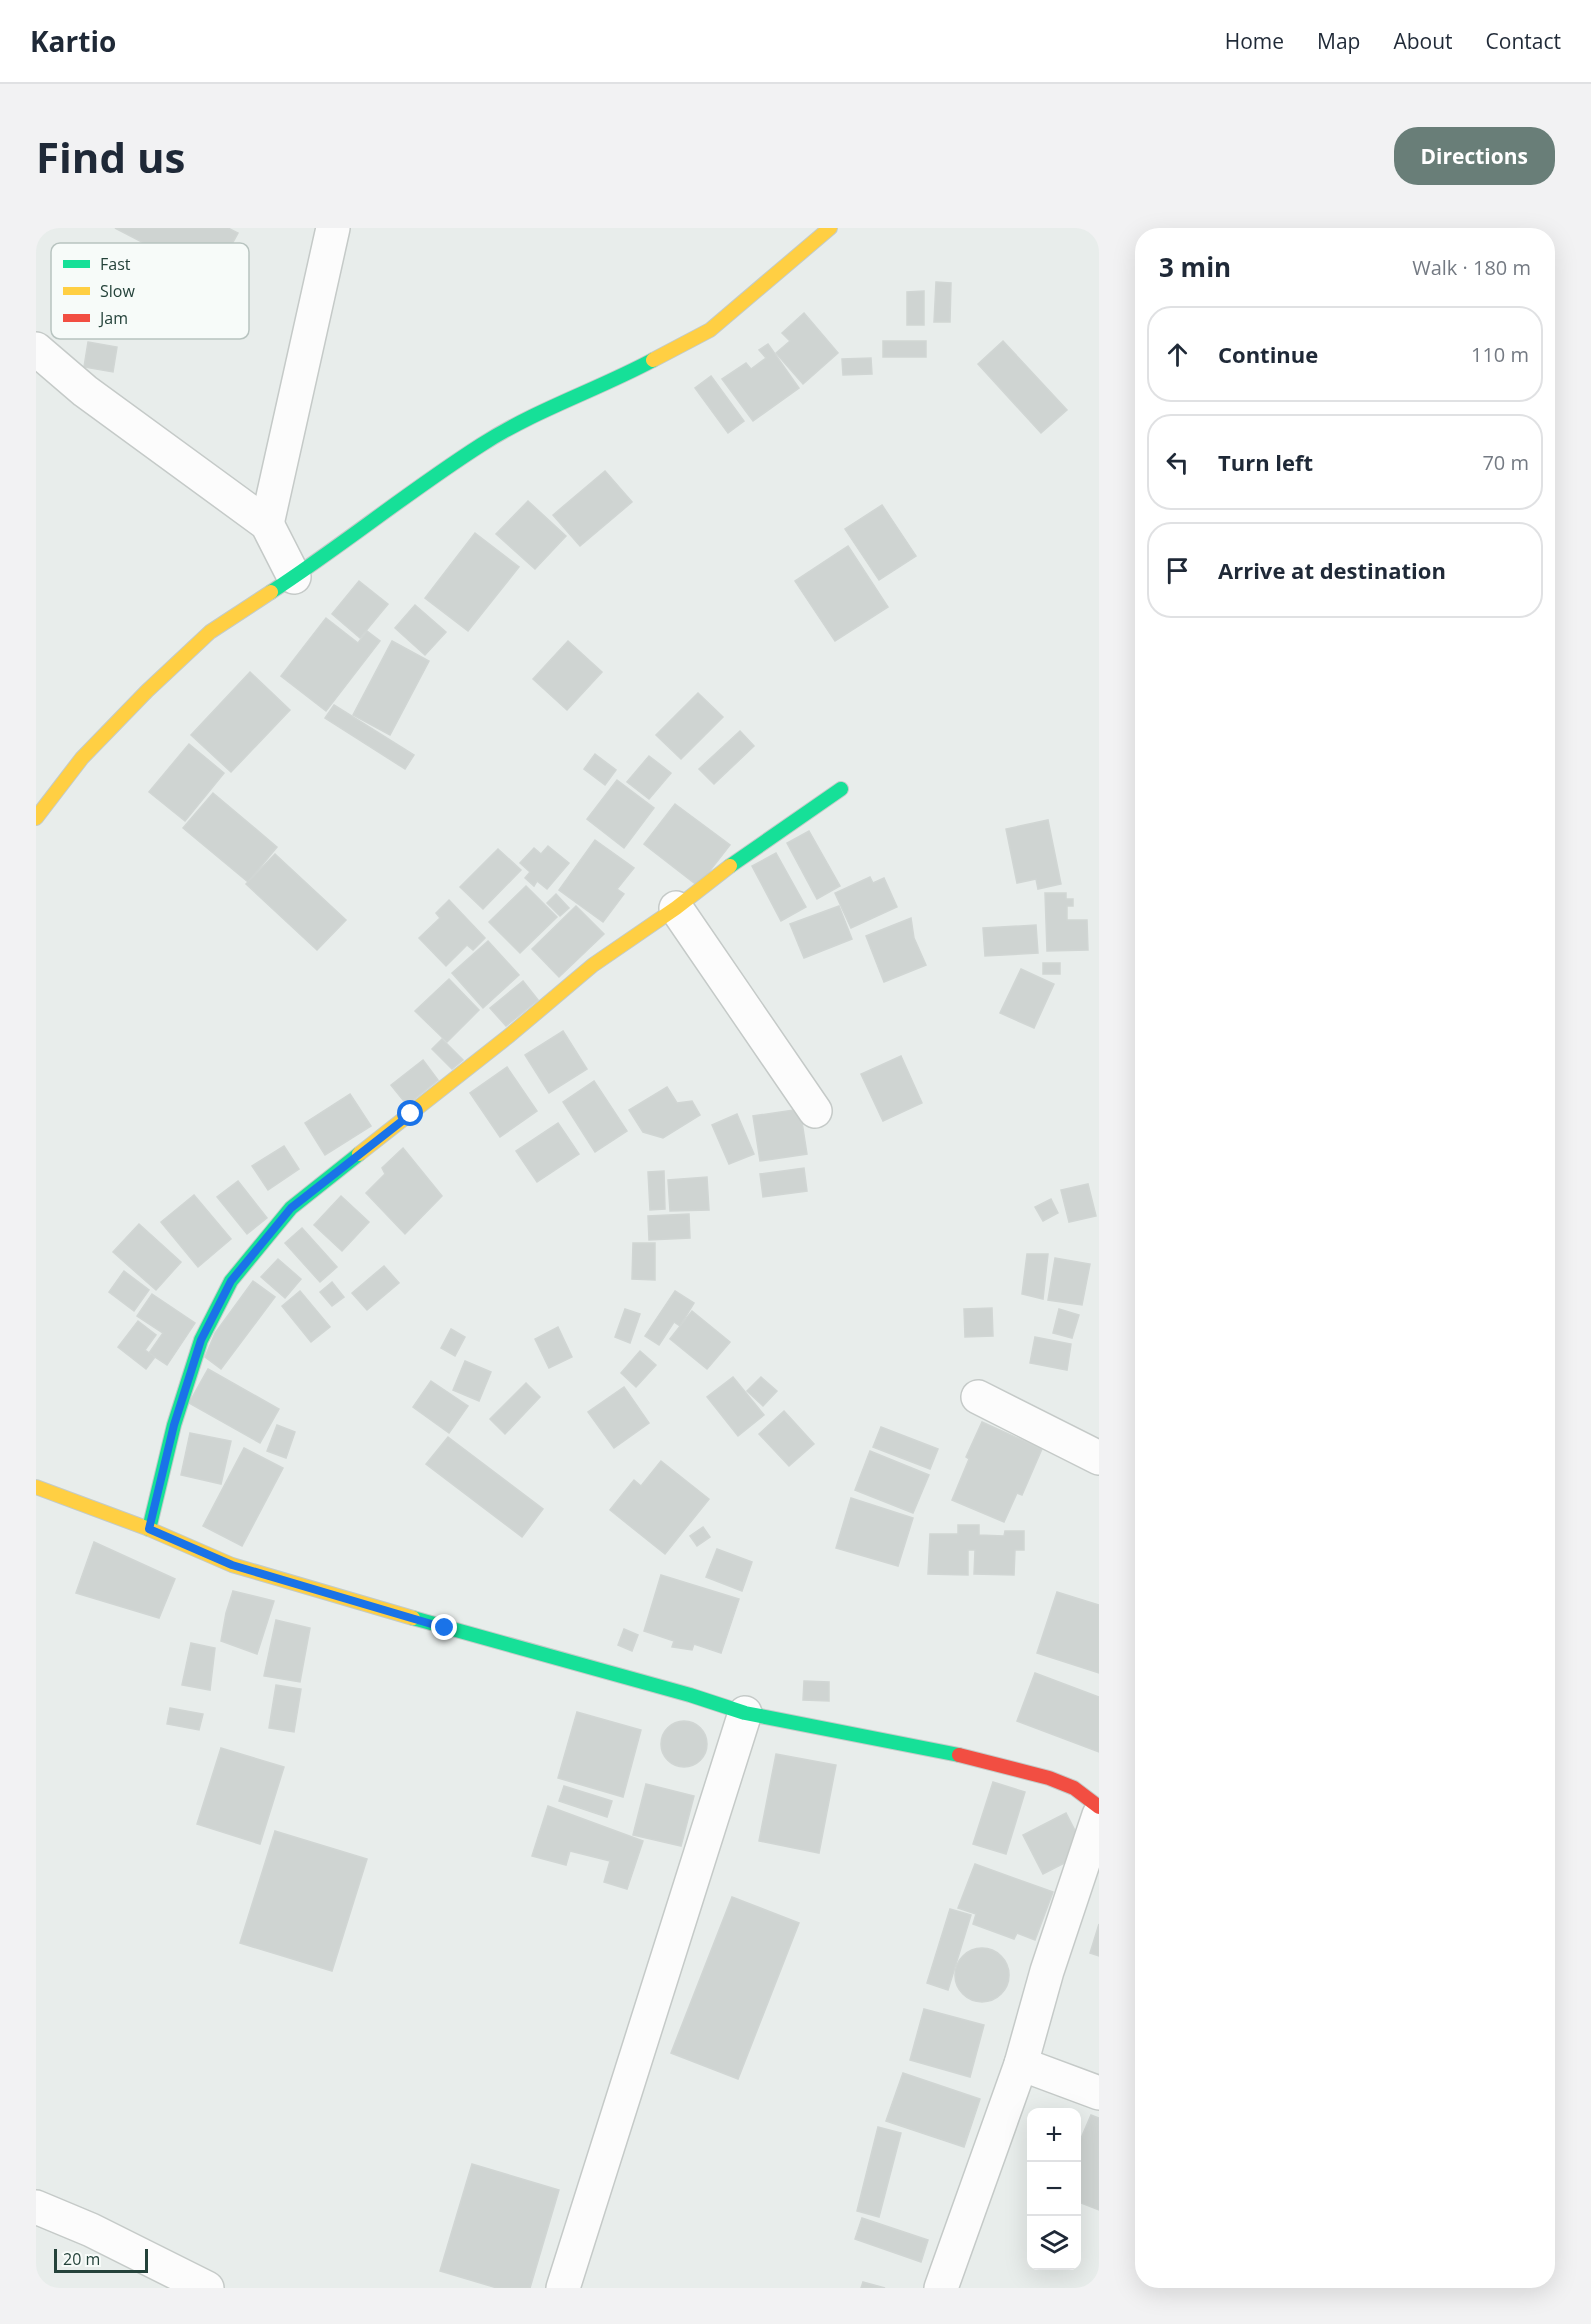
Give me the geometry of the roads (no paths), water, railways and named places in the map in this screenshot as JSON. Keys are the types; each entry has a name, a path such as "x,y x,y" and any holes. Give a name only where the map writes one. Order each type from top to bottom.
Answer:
{"street":[{"path":"267,524 333,228"},
{"path":"36,818 82,758 147,691 210,632 294,577 482,444 570,398 629,373 710,330 830,228"},
{"path":"36,349 85,391 267,524 294,577"},
{"path":"149,1529 174,1425 201,1340 231,1281 291,1208 510,1035 593,965 676,908 741,856 841,789"},
{"path":"676,908 815,1111"},
{"path":"978,1398 1099,1458"},
{"path":"36,1487 149,1529 232,1565 445,1628 690,1695 745,1713 933,1749 1049,1778 1074,1788 1099,1807"},
{"path":"563,2288 745,1713"},
{"path":"941,2288 1021,2064 1047,1971 1099,1815"},
{"path":"1021,2064 1099,2093"},
{"path":"36,2207 91,2230 207,2288"}]}
